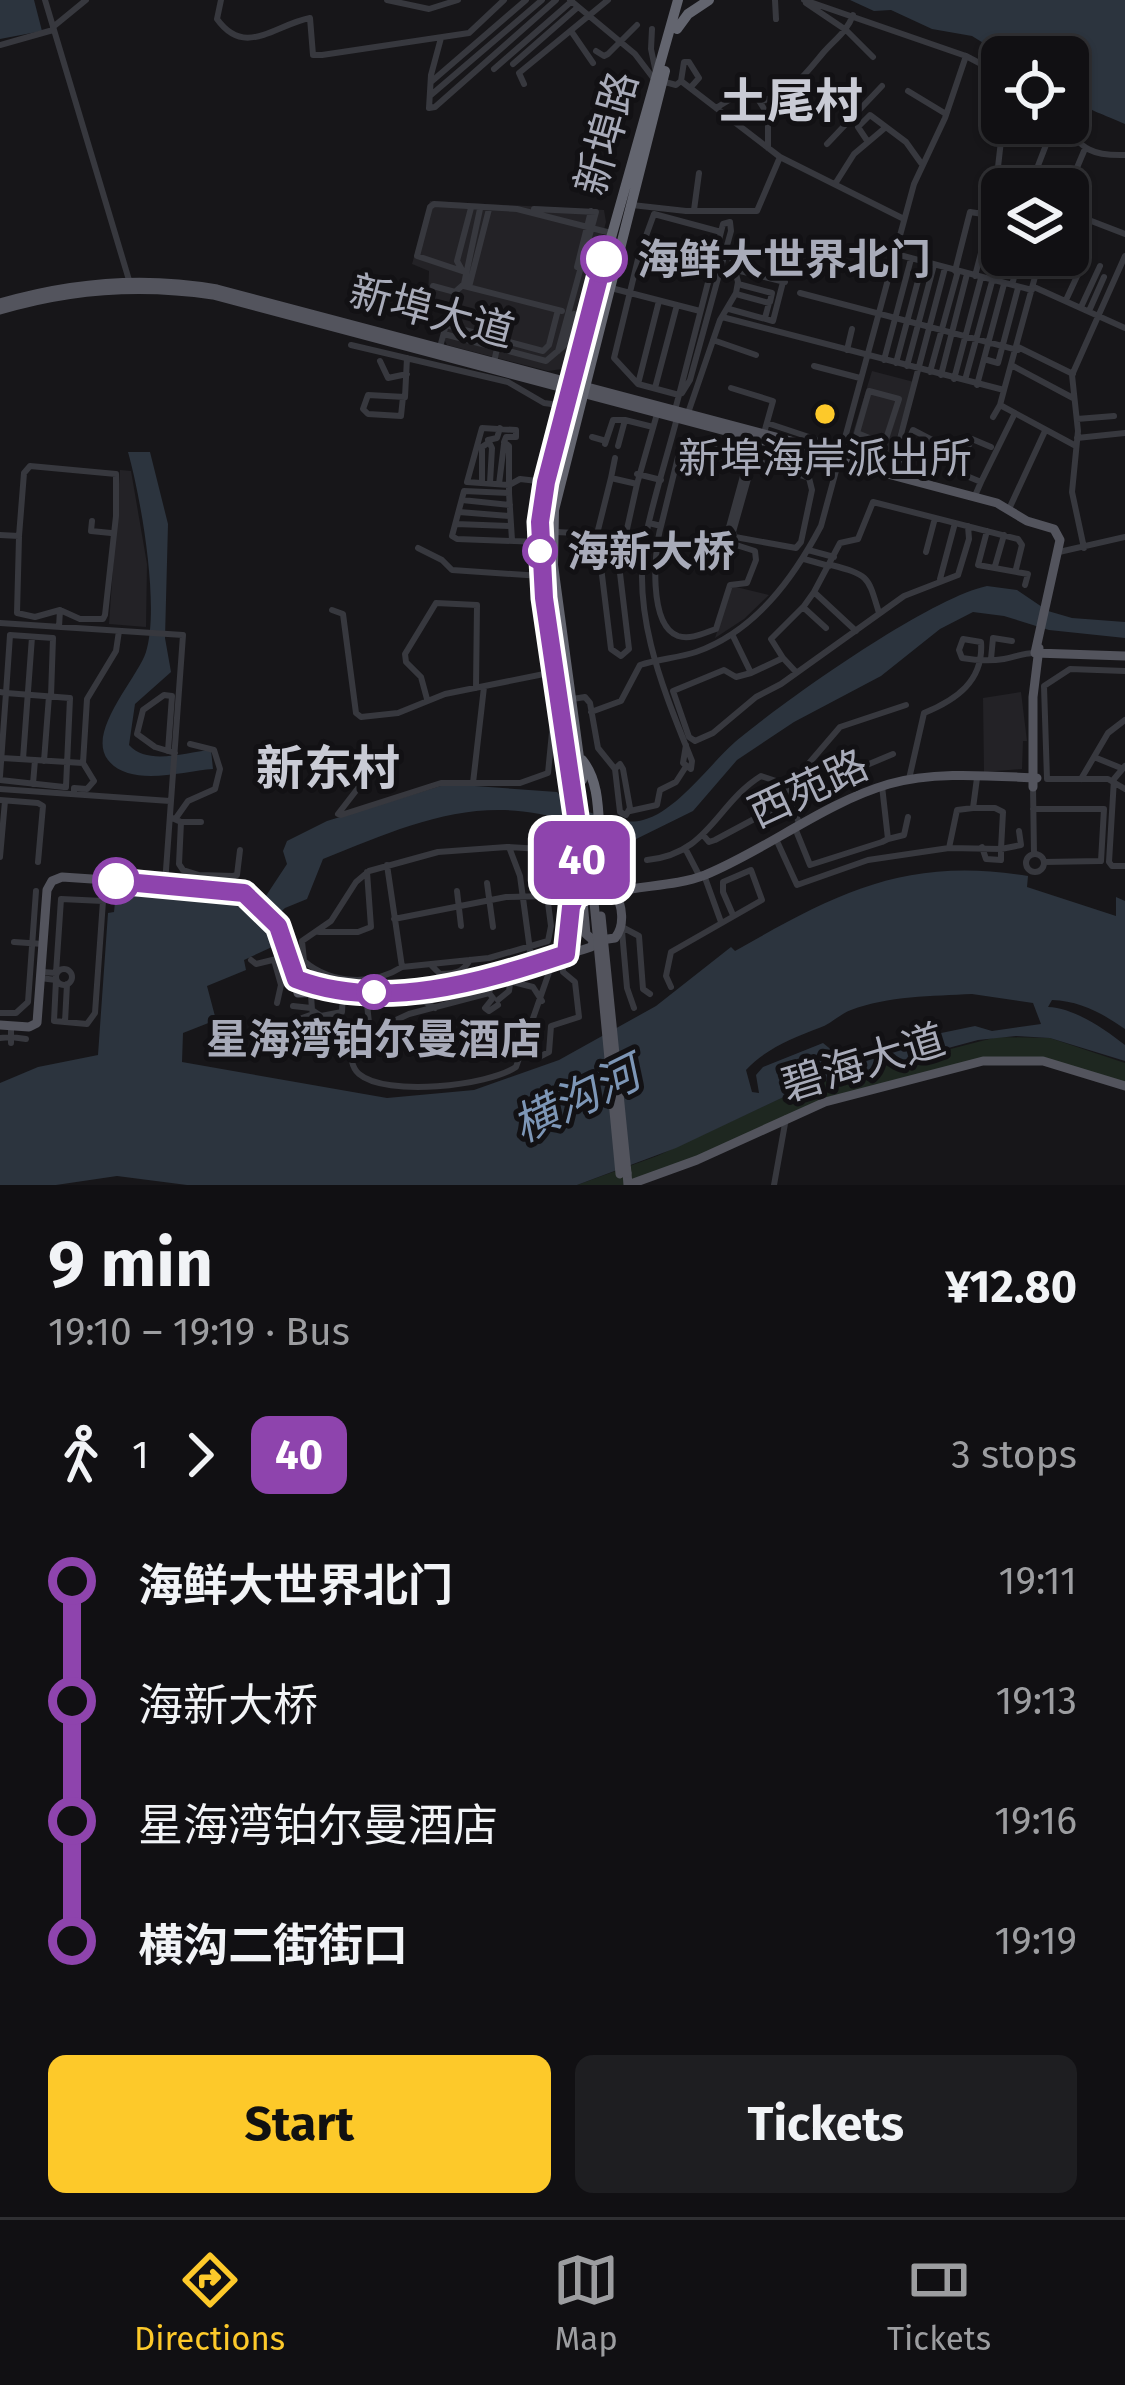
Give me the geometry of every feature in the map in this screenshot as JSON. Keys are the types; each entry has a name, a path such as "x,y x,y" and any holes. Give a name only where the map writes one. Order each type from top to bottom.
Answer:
{"highway":[{"path":"667,0 674,26 709,0"},
{"name":"新埠路","path":"582,369 589,318 604,286 611,233 681,0"},
{"name":"新埠路","path":"567,702 541,576 539,542 546,482 632,205 658,79"},
{"path":"572,406 586,398 577,388 590,382 582,369"},
{"name":"新埠路","path":"562,670 552,532 572,406"},
{"path":"567,702 569,752 614,892"},
{"path":"567,702 581,760 580,898"}],"main road":[{"name":"新埠大道","path":"0,306 132,285 221,290 494,362 657,412 680,414"},
{"name":"新埠大道","path":"132,285 218,296 763,432 837,462"},
{"name":"新埠大道","path":"784,438 808,439 810,452 837,462 1009,509 1055,530 1059,552"},
{"path":"1037,780 1030,692 1059,552"},
{"path":"1037,651 1125,653"},
{"name":"西苑路","path":"580,898 702,876 882,786 909,779 1037,780"},
{"path":"581,788 624,1185"},
{"path":"8,1033 38,1023 38,943 50,884 60,877 232,889 259,904 278,926 295,990 311,995 343,992 366,997 404,986 430,989 512,976 591,947 580,898"},
{"path":"590,937 615,938 622,927 614,892"},
{"path":"293,973 296,979 328,992"},
{"name":"碧海大道","path":"624,1185 697,1160 837,1100 999,1061 1050,1064 1125,1087"},
{"name":"碧海大道","path":"638,1185 671,1179 785,1119"}],"street":[{"path":"44,0 132,285"},
{"path":"0,46 53,29 86,0"},
{"path":"221,0 217,19 226,31 243,39 256,40 290,22 310,18 313,55 469,33 504,0"},
{"path":"387,0 429,9 458,0"},
{"path":"431,82 526,0"},
{"path":"431,95 542,0"},
{"path":"441,38 429,108 556,0"},
{"path":"519,73 608,0"},
{"path":"775,0 776,19"},
{"path":"803,0 981,64"},
{"path":"803,0 846,30 872,57"},
{"path":"494,69 510,61 573,3 620,40 658,79 676,85 684,62 689,62 699,78 690,88"},
{"path":"762,101 801,82 846,30 853,15"},
{"path":"596,51 604,56 637,25"},
{"path":"478,26 524,84"},
{"path":"652,28 658,79"},
{"path":"571,32 593,63"},
{"path":"591,712 621,701 630,692 635,670 646,662 696,652 732,634 768,605 817,535 846,409 860,378 904,219 922,164 951,108 966,56"},
{"path":"681,81 780,157 904,219"},
{"path":"826,144 882,86"},
{"path":"908,91 951,108"},
{"path":"716,108 747,92 762,101 768,115 769,148"},
{"path":"861,108 906,142 922,164"},
{"path":"868,142 858,127 870,115"},
{"path":"835,184 854,154 886,127"},
{"path":"1078,144 1099,157 1125,155"},
{"path":"1077,168 1084,151"},
{"path":"632,205 758,212 780,157"},
{"path":"694,210 699,173"},
{"path":"632,205 721,232"},
{"path":"465,272 421,260 418,249 430,207 591,211 558,351 546,361 499,341"},
{"path":"466,286 480,208"},
{"path":"466,286 480,208"},
{"path":"517,208 611,233"},
{"path":"930,372 970,212 980,213"},
{"path":"654,214 614,358 638,384 679,395"},
{"path":"1089,220 1125,234"},
{"path":"680,414 679,395 724,255 730,223 723,224 704,312"},
{"path":"642,247 713,263 724,255"},
{"path":"954,379 981,253"},
{"path":"896,254 1034,289 1125,328"},
{"path":"334,767 362,783 341,815 441,783 520,784 548,773 554,712 567,702 589,699 599,753 615,769 620,812 626,815 657,805 660,790 693,765 655,662 642,580 649,523 680,414 736,294 736,270 732,258 724,255"},
{"path":"1089,311 1125,256"},
{"path":"884,360 911,258"},
{"path":"896,363 923,262"},
{"path":"908,366 934,265"},
{"path":"1084,548 1072,492 1077,419 1073,374 1100,266"},
{"path":"890,476 945,268"},
{"path":"736,270 781,282"},
{"path":"941,375 975,276"},
{"path":"965,382 994,276"},
{"path":"977,385 1014,276"},
{"path":"993,417 1013,366 1037,276"},
{"path":"1066,300 1077,276"},
{"path":"1089,311 1104,278"},
{"path":"576,279 704,312"},
{"path":"765,319 772,293 781,282"},
{"path":"729,309 772,321 781,282"},
{"path":"738,284 772,293"},
{"path":"984,359 998,363 1011,285"},
{"path":"433,286 455,292 466,286 589,318"},
{"path":"440,347 455,292"},
{"path":"800,293 1018,348 1073,374"},
{"path":"736,294 770,303"},
{"path":"638,384 659,301"},
{"path":"655,388 677,305"},
{"path":"445,330 543,351 567,312"},
{"path":"722,317 1004,390"},
{"path":"847,350 853,329"},
{"path":"372,336 351,345 508,382 544,403 572,406"},
{"path":"713,340 756,355"},
{"path":"494,362 499,341"},
{"path":"404,398 366,396 363,409 368,414 404,414 407,358"},
{"path":"380,362 385,379 407,374"},
{"path":"1013,366 1075,400"},
{"path":"814,367 860,378"},
{"path":"731,388 773,401 754,460 734,535 793,549 804,532 812,490 809,478 754,460"},
{"path":"869,392 899,399 885,442 872,439 857,434 869,392"},
{"path":"1000,405 1076,442 1125,433"},
{"path":"615,458 597,534 610,644 613,654 621,656 629,649 619,566 640,483 637,473 657,412"},
{"path":"895,412 907,416"},
{"path":"974,498 1015,413"},
{"path":"1077,419 1114,416"},
{"path":"594,434 607,439 613,419 653,427"},
{"path":"618,446 625,420"},
{"path":"490,483 506,436 514,438 517,433 512,428 482,428 467,482 509,489"},
{"path":"490,483 488,438 499,437 500,428"},
{"path":"1009,509 1045,430"},
{"path":"890,476 910,431 957,454"},
{"path":"763,432 784,438 771,464"},
{"path":"863,469 872,439"},
{"path":"981,482 956,468 972,439 991,447"},
{"path":"693,442 744,456 746,465 726,538 756,552 756,560 749,582 730,585 716,629 688,637 674,634 665,625 653,568 661,526 681,445 693,442"},
{"path":"504,444 509,450 512,540"},
{"path":"633,444 644,448"},
{"path":"34,466 116,474 111,533 103,619 80,620 60,610 35,617 17,613 24,473 34,466"},
{"path":"637,473 660,483"},
{"path":"611,478 660,483"},
{"path":"539,542 452,536 467,489 509,489 520,479 546,482"},
{"path":"462,500 510,506"},
{"path":"796,673 768,640 814,592 840,543 857,542 873,502 1022,543 1016,569"},
{"path":"459,512 510,516"},
{"path":"926,551 935,518"},
{"path":"92,520 91,531 111,533"},
{"path":"649,523 661,526"},
{"path":"940,580 956,523"},
{"path":"455,524 509,526"},
{"path":"783,658 751,674 736,677 724,670 675,688 672,695 690,739 697,741 713,733 756,697 879,613 961,572 968,526"},
{"path":"987,531 978,565 1028,570 1025,585"},
{"path":"552,532 597,534"},
{"path":"804,532 817,535"},
{"path":"995,566 1004,535"},
{"path":"0,536 20,536"},
{"path":"1059,552 1125,537"},
{"path":"418,548 452,570 541,576"},
{"path":"808,550 871,582 879,613"},
{"path":"803,559 832,563"},
{"path":"814,592 856,631"},
{"path":"427,700 421,677 406,662 405,654 436,603 477,605 480,687 473,783"},
{"path":"802,607 826,628"},
{"path":"58,627 60,610"},
{"path":"332,610 343,614 356,713 370,717 562,670"},
{"path":"0,622 183,635 171,752 179,864 199,875 233,876"},
{"path":"0,782 71,790 93,784 83,763 87,699 116,651 119,631"},
{"path":"732,634 751,674"},
{"path":"0,782 10,635 53,638 50,696 33,784"},
{"path":"22,759 32,637"},
{"path":"994,659 993,638 1012,641"},
{"path":"909,779 925,713 947,706 966,688 981,657 981,642 963,639 960,657 981,657 994,659 1037,651"},
{"path":"1034,854 1044,686 1070,669 1125,670"},
{"path":"3,693 87,699"},
{"path":"171,752 137,734 143,710 164,695 172,696 174,711"},
{"path":"70,698 67,763 71,790"},
{"path":"906,705 840,727 789,782 789,801 810,865 904,835 908,817"},
{"path":"1082,779 1109,730 1125,721"},
{"path":"165,884 176,819 188,801 215,789 219,779 214,750 190,744"},
{"path":"703,835 710,842 715,840 808,790 893,754"},
{"path":"1,758 83,763"},
{"path":"1094,758 1123,767 1114,781 1109,862 1125,866"},
{"path":"647,860 686,850 755,779 769,777 808,790"},
{"path":"973,808 974,778"},
{"path":"1037,780 1114,781 1125,789"},
{"path":"0,782 171,801"},
{"path":"882,786 888,839"},
{"path":"0,857 3,800 38,802 43,806 38,862"},
{"path":"949,848 957,810 995,808 1003,812 1001,849"},
{"path":"1034,809 1104,809 1101,861 1044,862 1034,854"},
{"path":"176,819 201,822"},
{"path":"776,839 797,885 868,860 949,848 1021,845 1019,831"},
{"path":"508,847 524,896 532,965"},
{"path":"541,849 548,940 516,952 333,980 309,965 302,954 302,941 332,921 367,872 387,865 446,850 541,849"},
{"path":"232,889 240,850"},
{"path":"686,850 722,922"},
{"path":"1034,854 1027,859 1030,870 1039,872 1044,862"},
{"path":"387,865 404,986"},
{"path":"724,865 731,878"},
{"path":"542,1001 533,987 512,976 493,997 409,1014 370,1032 351,1047 355,1069 360,1075 404,1088 499,1076 516,1067 564,955 580,898 571,868 555,868"},
{"path":"671,987 666,970 671,952 762,900 751,870 721,886 734,915"},
{"path":"315,932 358,932 371,927 367,872"},
{"path":"86,901 88,878"},
{"path":"487,883 493,927"},
{"path":"0,1013 13,1014 26,1006 38,943 36,891"},
{"path":"458,891 461,926"},
{"path":"394,919 489,900 547,896"},
{"path":"61,899 86,901 103,902 95,1013 87,1024 54,1021 61,899"},
{"path":"622,927 639,936 643,989 650,994"},
{"path":"622,927 627,988 634,1008"},
{"path":"14,942 38,943"},
{"path":"537,1058 549,1052 551,1026 579,1017 575,982 563,972 564,955"},
{"path":"251,960 256,964 289,956"},
{"path":"274,960 281,985 277,1003"},
{"path":"40,975 70,971 65,1022"},
{"path":"56,976 67,984"},
{"path":"493,997 494,976"},
{"path":"343,992 345,1022"},
{"path":"311,995 316,1012"},
{"path":"366,997 370,1032"},
{"path":"366,997 382,1004 425,1001 435,1008"},
{"path":"407,1003 409,1014"},
{"path":"382,1004 383,1015"},
{"path":"293,1006 342,1012"},
{"path":"0,1038 8,1033 26,1040"},
{"path":"774,1185 785,1119"}],"shaded area":[{"path":"430,201 604,210 606,222 570,357 562,369 548,371 447,345 440,331 448,302 428,297 429,271 412,264"},
{"path":"872,371 914,382 890,459 849,446"},
{"path":"120,470 131,471 147,564 146,627 109,624"},
{"path":"732,586 769,595 715,638"},
{"path":"1021,692 1027,741 1023,741 1022,769 984,772 983,698"},
{"path":"997,1037 1050,1038 1125,1063 1125,1087 1055,1063 995,1060 848,1095 628,1185 577,1185 657,1156 807,1086"}],"water":[{"path":"0,0 34,0 42,31 0,39"},
{"path":"850,0 1125,0 1125,124 1089,108 1089,36 981,36 981,42 932,29 891,10 874,11"},
{"path":"128,452 150,452 168,524 165,638 171,672 135,704 129,745 156,756 211,750 213,769 158,776 129,774 108,760 103,748 108,721 141,663 150,632 147,552"},
{"name":"横沟河","path":"987,586 1017,590 1048,611 1125,622 1125,638 1049,630 973,612 940,629 881,676 794,722 737,760 693,811 622,846 577,824 537,813 474,811 414,825 323,859 307,899 285,908 265,926 272,947 244,960 246,970 207,986 216,1020 183,1033 182,1062 387,1098 474,1090 559,1060 656,1006 731,947 735,951 807,912 874,884 945,871 1028,876 1027,887 1116,916 1116,897 1125,901 1125,1029 1072,1003 1052,1000 1048,1007 1078,1015 1107,1032 1125,1045 1125,1061 1050,1038 978,1040 807,1086 676,1148 577,1185 187,1185 117,1176 56,1185 0,1185 0,1083 38,1067 98,1055 108,913 114,912 116,892 225,898 256,911 287,864 283,851 287,841 327,821 447,784 557,792 597,815 643,820 668,808 735,742 787,702 895,630","holes":["972,994 1033,1003 1041,1024 992,1031 975,1026 859,1050 852,1058 839,1056 823,1043 763,1067 756,1075 759,1093 752,1092 746,1070 762,1056 865,1005"]}],"bus line":[{"name":"40","path":"116,881 244,893 278,926 296,979 328,992 460,986 566,954 571,907 576,895 583,893 583,864 544,598 540,522 546,482 604,259"}],"place":[{"name":"海鲜大世界北门","path":"604,259"},
{"name":"新埠海岸派出所","path":"825,414"},
{"name":"海新大桥","path":"540,551"},
{"name":"星海湾铂尔曼酒店","path":"374,992"}],"district":[{"name":"土尾村","path":"791,101"},
{"name":"新东村","path":"328,768"}]}
